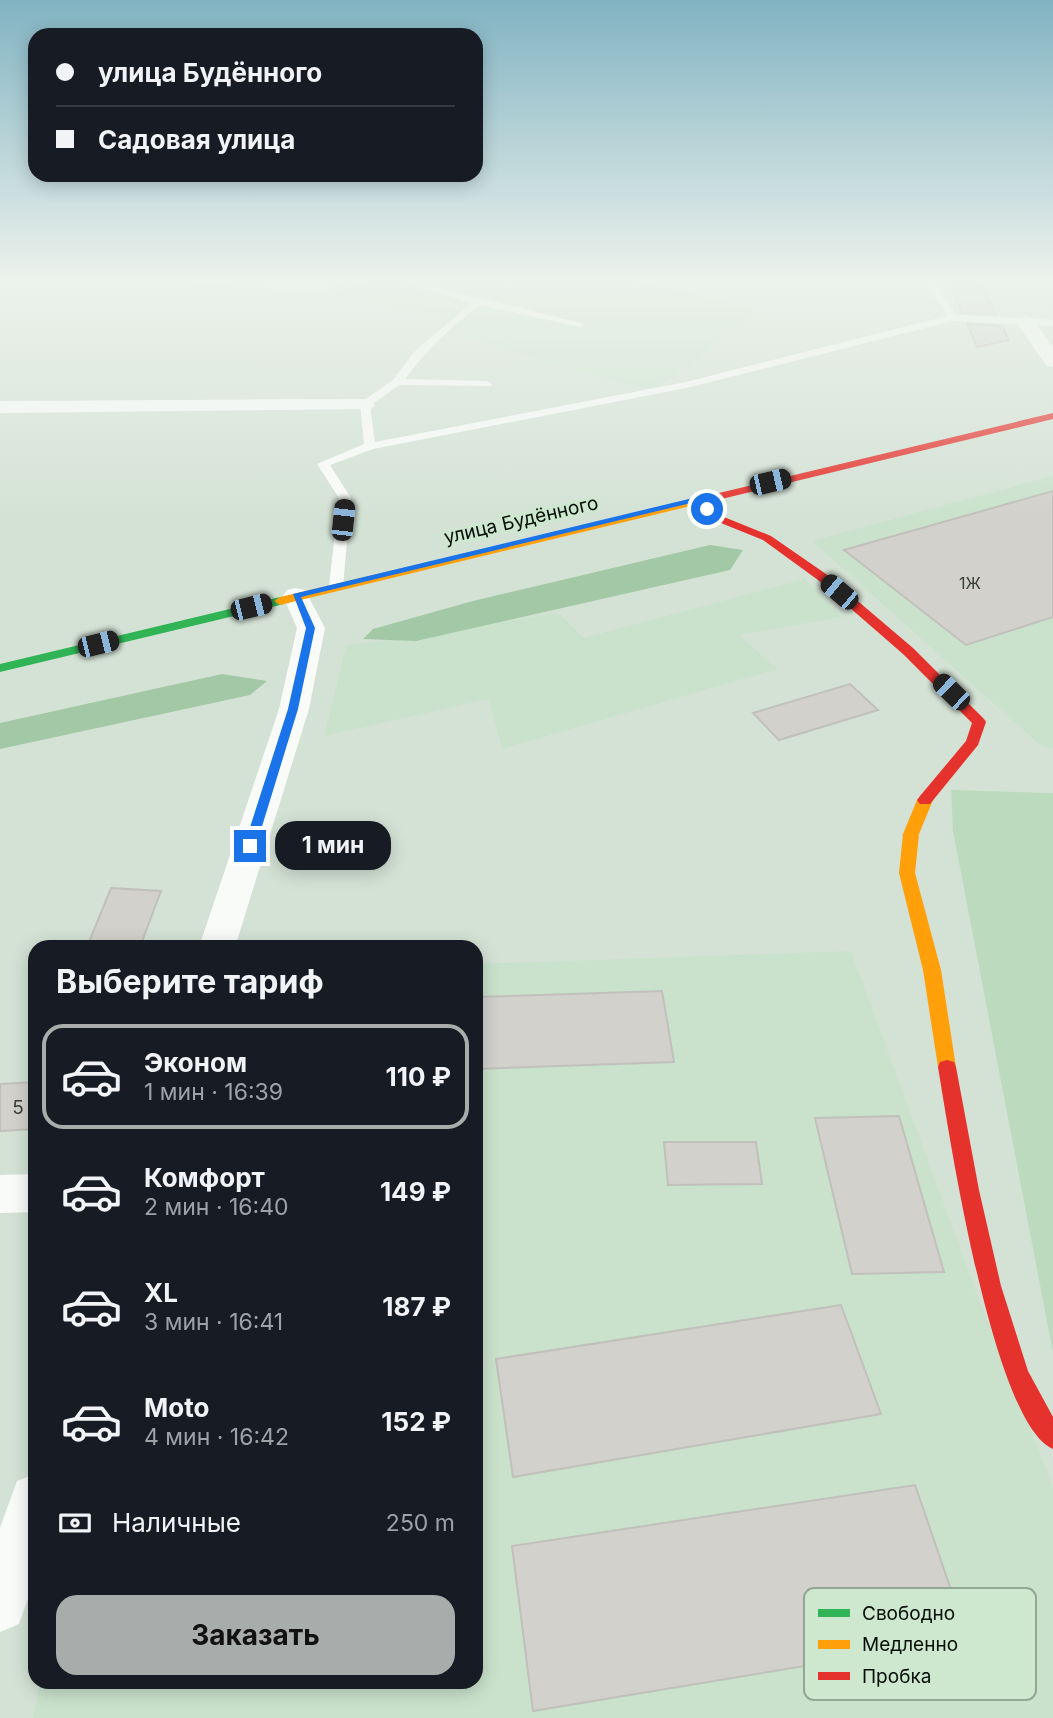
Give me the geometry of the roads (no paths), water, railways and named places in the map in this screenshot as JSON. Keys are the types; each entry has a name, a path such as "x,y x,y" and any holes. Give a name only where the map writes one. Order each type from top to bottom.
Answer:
{"main road":[{"name":"улица Будённого","path":"0,668 1053,416"},
{"path":"693,500 720,519 767,538 822,577 908,651 979,722 973,742 921,804 911,834 908,873 932,970 965,1179 1000,1326 1035,1414 1053,1437"}],"street":[{"path":"0,407 364,405"},
{"path":"219,940 293,709 311,628 296,596"},
{"path":"0,1194 28,1193"},
{"path":"0,1605 28,1520"}],"lane":[{"path":"370,446 364,405 397,382 416,357"},
{"path":"336,586 345,498 323,464 370,446 686,385 797,357"},
{"path":"397,382 487,384"}]}
